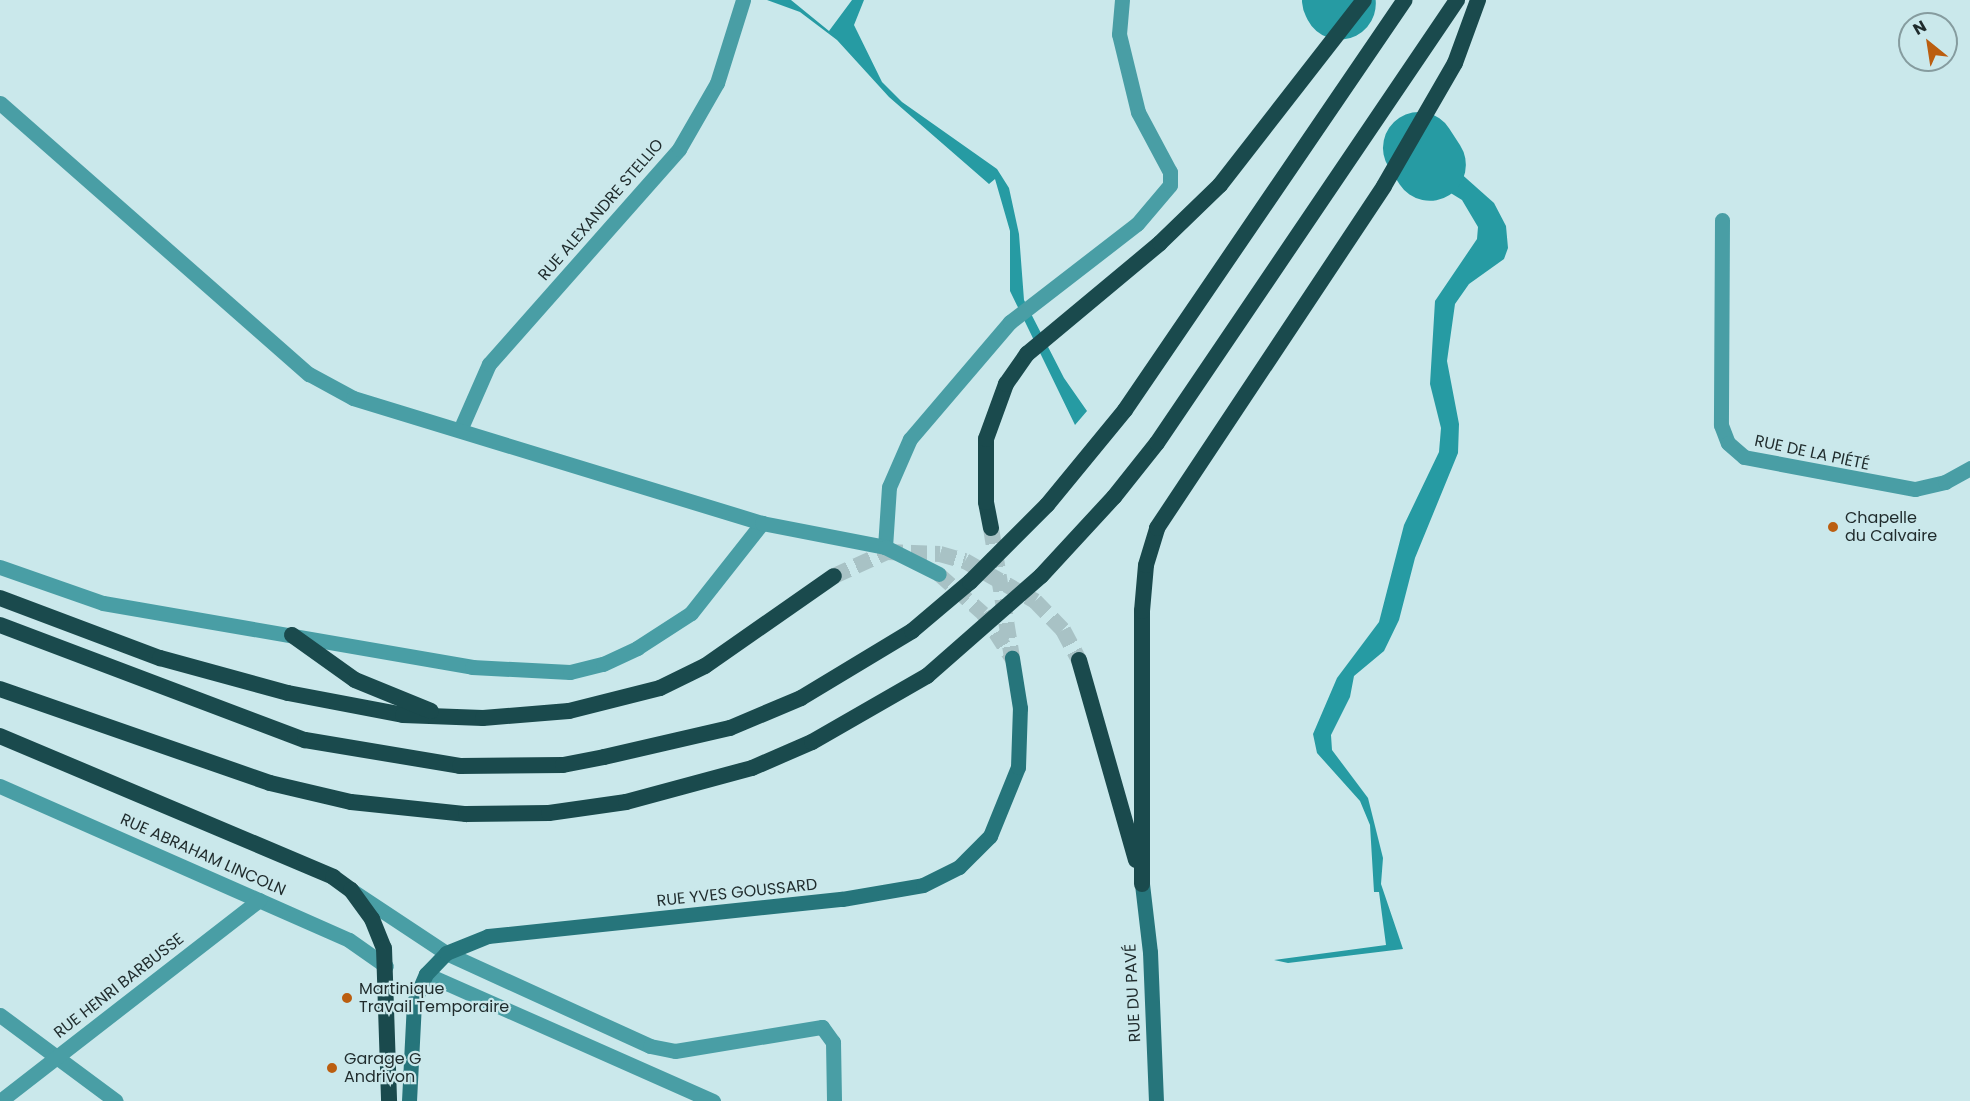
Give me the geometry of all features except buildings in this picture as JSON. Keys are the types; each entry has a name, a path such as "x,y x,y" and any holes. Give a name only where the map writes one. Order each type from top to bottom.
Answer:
{"highway":[{"path":"991,528 986,502 986,439 1006,384 1027,354 1058,324 1160,243 1220,185 1364,0"},
{"path":"0,625 305,741 460,766 563,765 730,728 839,677 912,631 970,582 1047,505 1125,410 1405,0"},
{"path":"0,689 270,783 351,802 466,814 549,813 626,802 752,768 862,717 927,676 1041,576 1157,443 1457,0"},
{"path":"1142,884 1142,611 1146,565 1157,528 1384,186 1455,63 1478,0"},
{"path":"0,598 160,658 288,693 403,715 448,718 569,711 660,688 705,666 834,576"},
{"path":"292,635 355,680 448,718"},
{"path":"1079,660 1142,884"},
{"path":"0,736 333,877 351,890 380,934 386,966 389,1101"}],"main road":[{"name":"RUE YVES GOUSSARD","path":"409,1101 410,1027 426,974 446,953 488,936 831,901 940,878 974,855 990,836 1011,791 1022,739 1012,658"},
{"name":"RUE DU PAVÉ","path":"1142,884 1150,952 1156,1101"}],"street":[{"name":"RUE ALEXANDRE STELLIO","path":"460,430 489,363 679,149 717,82 743,0"},
{"path":"885,547 889,487 910,440 1010,322 1033,301 1137,224 1170,185 1170,172 1137,112 1119,34 1122,0"},
{"path":"0,103 309,375 353,398 762,523 885,547 939,574"},
{"name":"RUE DE LA PIÉTÉ","path":"1722,220 1721,425 1728,443 1744,457 1916,489 1945,482 1970,468"},
{"path":"0,567 104,603 472,667 570,672 603,664 691,613 762,523"},
{"name":"RUE ABRAHAM LINCOLN","path":"0,786 350,939 386,966"},
{"path":"351,890 446,953 650,1046 675,1051 822,1027 833,1042 834,1101"},
{"name":"RUE HENRI BARBUSSE","path":"0,1101 259,900"},
{"path":"426,974 713,1101"},
{"path":"0,1015 116,1101"}],"water":[{"path":"767,0 791,0 829,31 852,0 864,0 854,25 882,82 902,102 997,169 1009,188 1019,234 1024,300 1064,378 1087,411 1075,425 1010,291 1010,231 995,179 989,184 889,97 837,40 800,12"},
{"path":"1440,155 1494,203 1506,226 1508,248 1504,259 1469,284 1455,304 1447,361 1459,424 1458,453 1415,558 1399,620 1384,651 1354,676 1350,697 1331,735 1332,750 1368,798 1383,858 1381,884 1403,949 1288,963 1274,960 1386,945 1379,892 1374,892 1370,825 1360,801 1317,753 1313,734 1337,678 1379,622 1404,525 1439,452 1441,428 1430,384 1435,301 1477,239 1478,227 1462,200 1423,176"}],"waterway":[{"path":"1338,0 1340,4"},
{"path":"1419,148 1430,165"}],"tunnel":[{"path":"991,528 1012,658"},
{"path":"834,576 887,552 940,554 965,561 1035,601 1063,630 1079,660"},
{"path":"939,574 983,613 1012,658"}],"place":[{"name":"Chapelle du Calvaire","path":"1833,527"},
{"name":"Martinique Travail Temporaire","path":"347,998"},
{"name":"Garage G Andrivon","path":"332,1068"}]}
